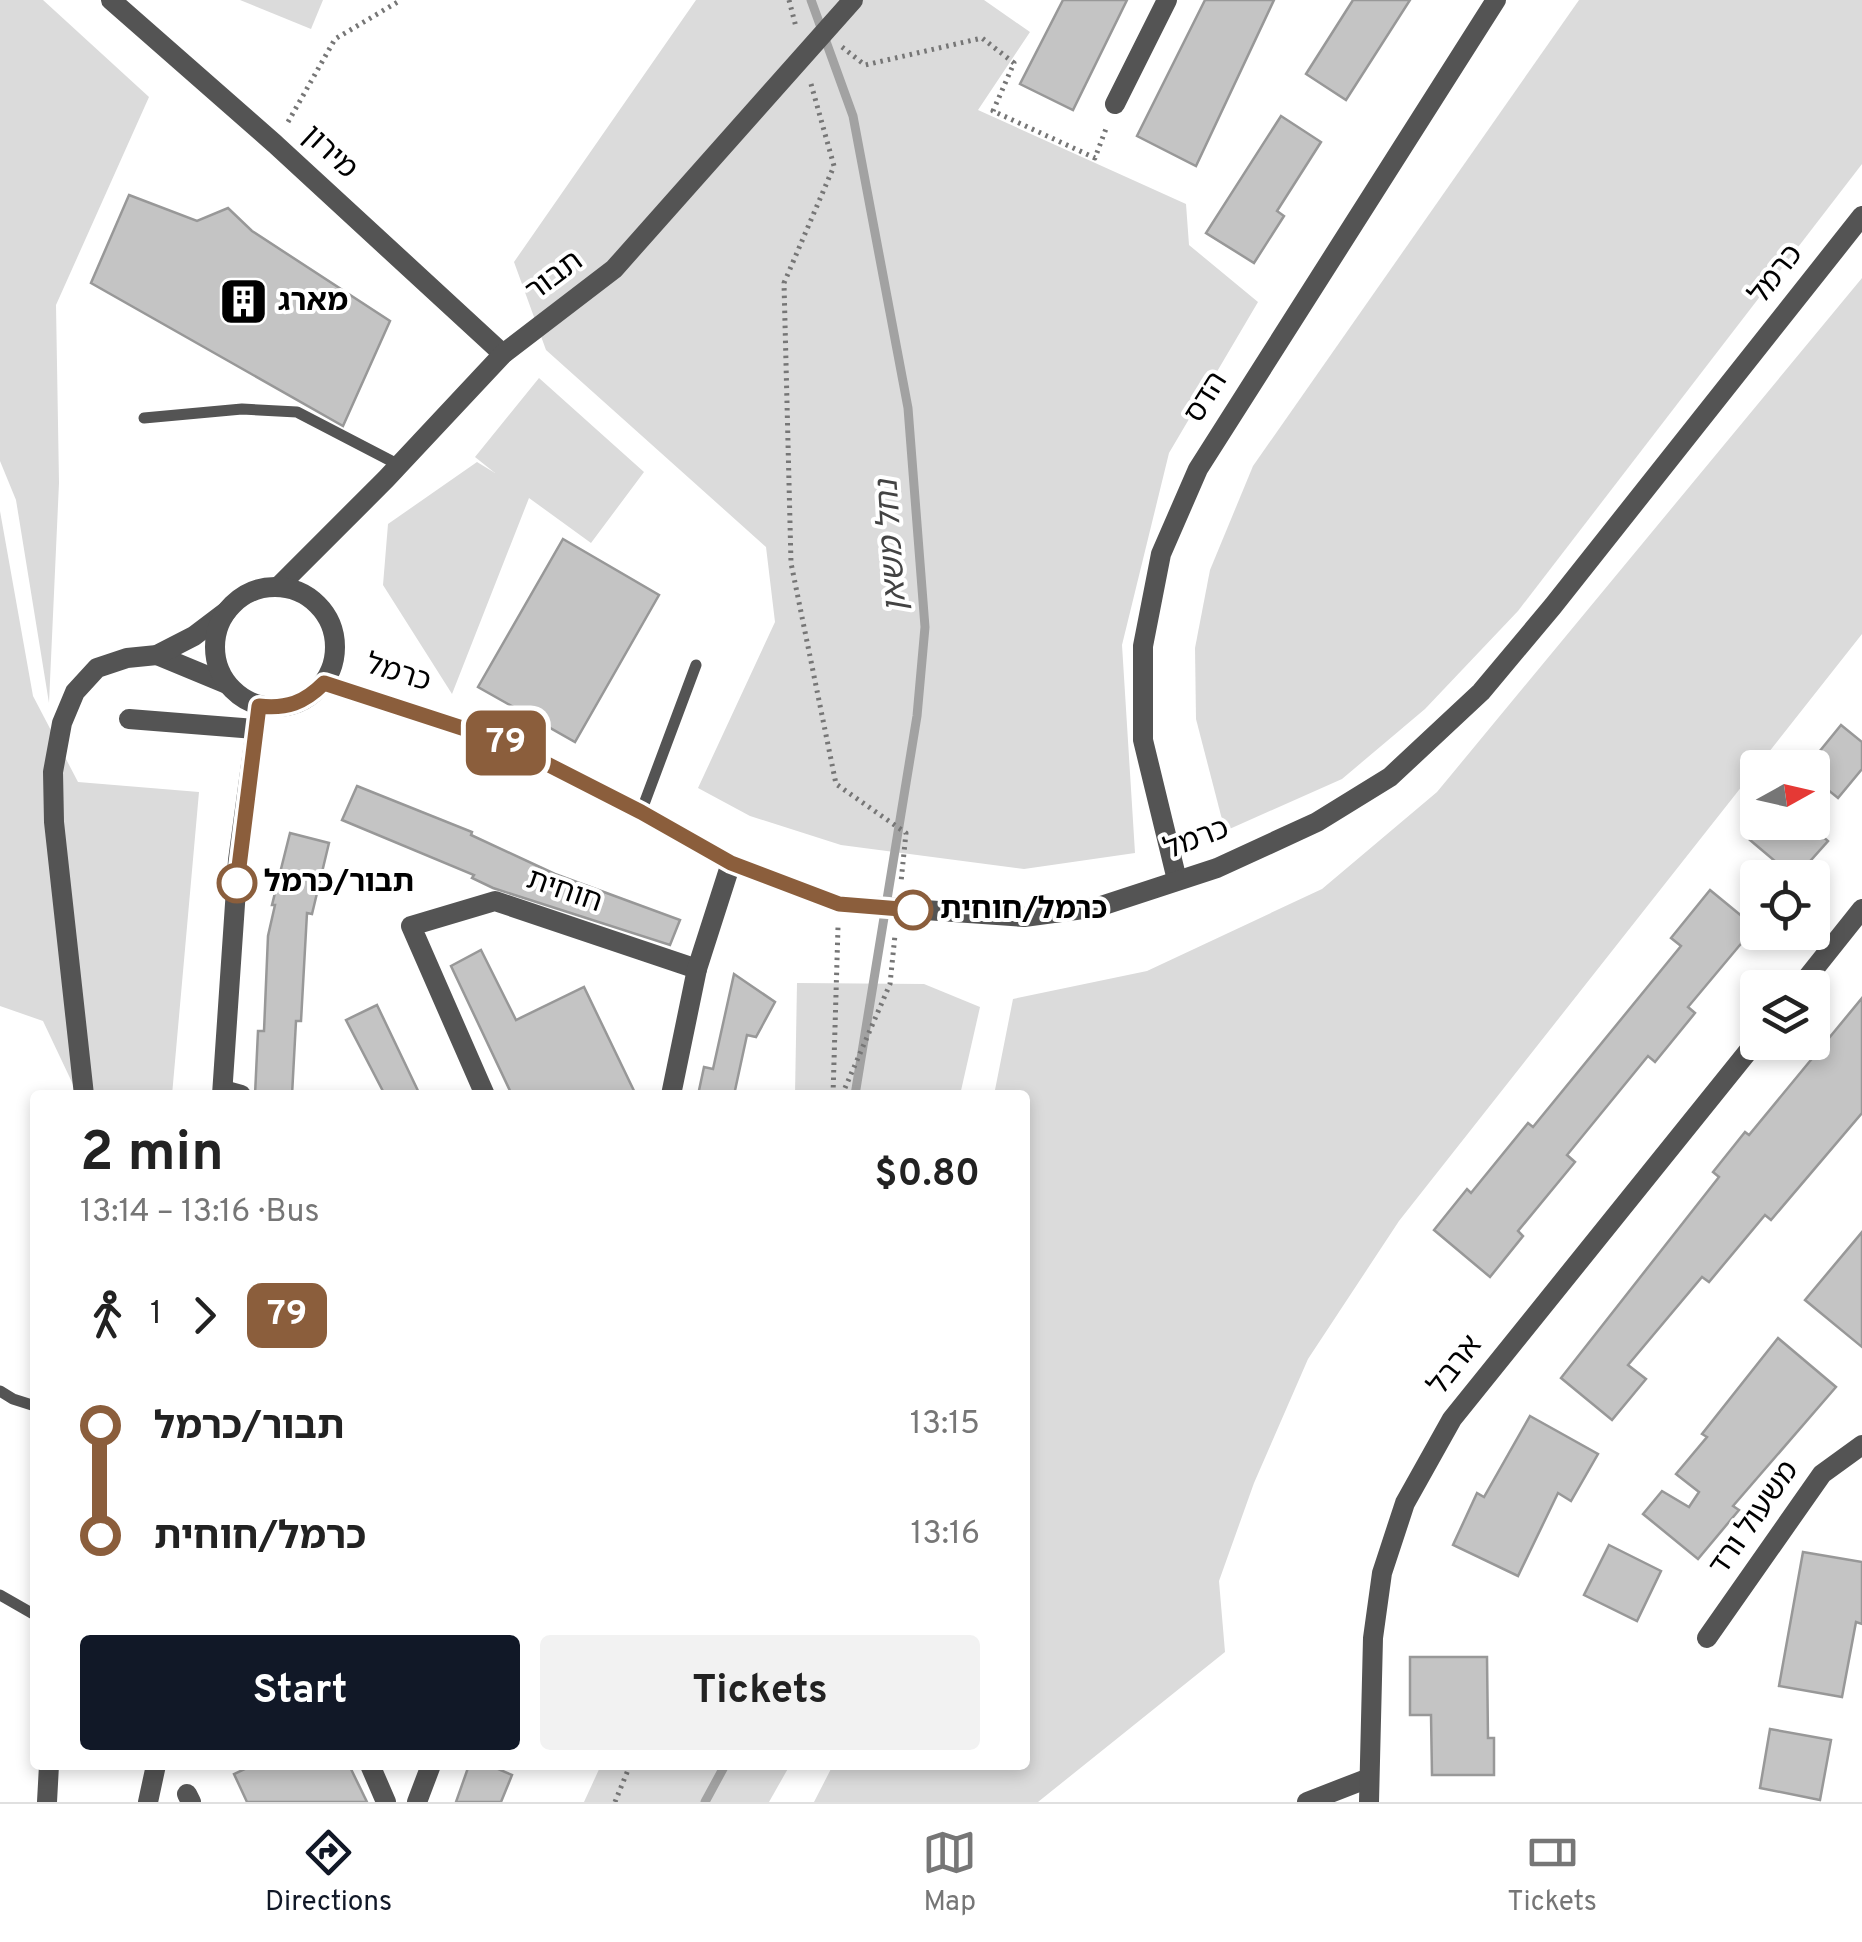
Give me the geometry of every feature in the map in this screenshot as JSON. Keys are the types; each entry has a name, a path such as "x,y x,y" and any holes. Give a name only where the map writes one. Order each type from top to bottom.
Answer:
{"street":[{"name":"מירון","path":"110,0 275,144 503,354"},
{"name":"תבור","path":"278,587 400,465 503,354 614,269 852,0"},
{"path":"1115,104 1166,0"},
{"name":"הדס","path":"1178,880 1143,740 1143,646 1161,554 1198,469 1496,0"},
{"name":"כרמל","path":"324,683 502,741 731,863 839,904 1024,917 1098,907 1216,868 1317,822 1390,776 1480,692 1553,606 1862,216"},
{"path":"83,1090 52,772 62,723 74,692 97,668 127,658 157,655 194,636 241,597 259,589 296,590 312,600 324,613 335,648 324,683 311,696 277,708 259,706 227,684 157,655"},
{"path":"227,611 218,628 215,647 218,666 227,684"},
{"path":"229,1090 238,860 259,706"},
{"path":"129,719 255,728"},
{"path":"671,1090 697,969 731,863"},
{"name":"חוחית","path":"483,1090 411,926 495,901 697,969"},
{"path":"1814,970 1860,915"},
{"name":"ארבל","path":"1370,1802 1373,1638 1382,1572 1404,1503 1452,1419 1741,1060"},
{"name":"משעול ורד","path":"1707,1638 1822,1474 1862,1445"},
{"path":"47,1802 50,1770"},
{"path":"148,1802 155,1770"},
{"path":"372,1770 386,1802"},
{"path":"416,1802 429,1770"},
{"path":"1307,1802 1369,1778"}],"lane":[{"path":"144,418 242,409 297,412 400,465"},
{"path":"641,812 696,665"},
{"path":"0,1391 30,1404"},
{"path":"0,1595 30,1613"}],"path":[{"path":"275,144 335,40 402,0"},
{"path":"788,0 796,27"},
{"path":"826,31 855,60 866,65 982,38 1014,62 993,111 1094,158 1115,104"},
{"path":"811,84 834,166 784,283 791,563 836,784 906,833 901,882"},
{"path":"833,1090 839,904"},
{"path":"844,1090 890,984 895,935"},
{"path":"615,1802 628,1770"}],"shaded area":[{"path":"0,0 43,0 149,97 56,305 59,483 49,703 16,500 0,461"},
{"path":"240,0 323,0 311,29"},
{"path":"696,0 984,0 1030,32 978,110 1186,204 1189,245 1258,302 1169,453 1122,645 1135,853 1024,869 841,845 750,816 698,788 775,622 766,547 546,350 514,262"},
{"path":"1579,0 1862,0 1862,164 1518,611 1425,709 1342,779 1225,831 1196,719 1195,648 1210,570 1253,466"},
{"path":"1862,278 1862,634 1771,750 1740,750 1740,789 1399,1221 1308,1359 1254,1483 1219,1581 1225,1652 1038,1802 814,1802 830,1770 1030,1770 1030,1090 995,1090 1013,999 1147,971 1322,889 1437,792"},
{"path":"539,378 644,472 591,543 529,498 452,694 383,585 388,524 477,462 495,473 475,457"},
{"path":"0,511 33,696 78,782 199,792 172,1090 76,1090 43,1021 0,1006"},
{"path":"797,983 924,984 980,1007 961,1090 795,1090"},
{"path":"599,1770 787,1770 769,1802 584,1802"}],"building":[{"path":"1063,0 1127,0 1073,110 1020,84"},
{"path":"1205,0 1274,0 1196,166 1137,136"},
{"path":"1353,0 1410,0 1346,100 1306,74"},
{"path":"1281,116 1321,142 1277,211 1284,216 1254,263 1206,233"},
{"name":"מארג","path":"129,195 197,221 228,208 252,231 390,321 343,426 91,283"},
{"path":"563,539 659,595 575,742 478,687"},
{"path":"1841,725 1862,742 1862,769 1838,798 1830,792 1830,750 1821,750"},
{"path":"357,786 472,832 471,835 555,874 680,920 670,945 493,888 472,878 474,875 342,820"},
{"path":"290,833 329,843 312,914 307,913 292,1090 255,1090 258,1031 264,1031 272,905"},
{"path":"1750,840 1828,841 1811,860 1774,860"},
{"path":"1710,890 1740,915 1740,945 1688,1007 1695,1013 1655,1062 1648,1056 1567,1155 1575,1162 1518,1231 1523,1236 1490,1277 1434,1230 1467,1189 1471,1193 1528,1123 1533,1127 1681,946 1671,938"},
{"path":"481,950 516,1020 584,987 634,1090 510,1090 451,966"},
{"path":"734,974 775,1002 756,1037 747,1035 735,1090 699,1090 704,1067 713,1069"},
{"path":"1862,998 1862,1113 1771,1220 1765,1215 1709,1282 1702,1277 1628,1365 1646,1379 1612,1420 1561,1378 1719,1177 1713,1172 1745,1132 1749,1135 1811,1060 1830,1060 1830,1037"},
{"path":"377,1005 418,1090 382,1090 346,1020"},
{"path":"1862,1232 1862,1347 1805,1300"},
{"path":"1778,1338 1836,1387 1733,1506 1739,1510 1698,1559 1643,1514 1662,1491 1689,1507 1699,1492 1676,1474 1707,1437 1702,1434"},
{"path":"1530,1416 1598,1454 1571,1501 1558,1493 1518,1576 1453,1545 1477,1493 1484,1497"},
{"path":"1609,1545 1661,1571 1637,1621 1584,1595"},
{"path":"1803,1552 1862,1562 1862,1624 1856,1622 1842,1697 1779,1686"},
{"path":"1410,1657 1487,1657 1488,1738 1494,1738 1494,1775 1432,1775 1431,1715 1410,1715"},
{"path":"1770,1729 1831,1740 1820,1800 1760,1788"},
{"path":"242,1770 351,1770 367,1802 247,1802 234,1774"},
{"path":"467,1770 500,1770 512,1775 501,1802 456,1802"}],"waterway":[{"name":"נחל משאן","path":"811,0 853,116 908,408 925,627 917,716 856,1090"},
{"name":"נחל משאן","path":"705,1802 722,1770"}],"bus line":[{"name":"79","path":"237,883 259,706 295,704 324,683 502,741 731,863 839,904 913,910"}],"place":[{"name":"מארג","path":"243,302"},
{"name":"תבור/כרמל","path":"237,883"},
{"name":"כרמל/חוחית","path":"913,910"}]}
